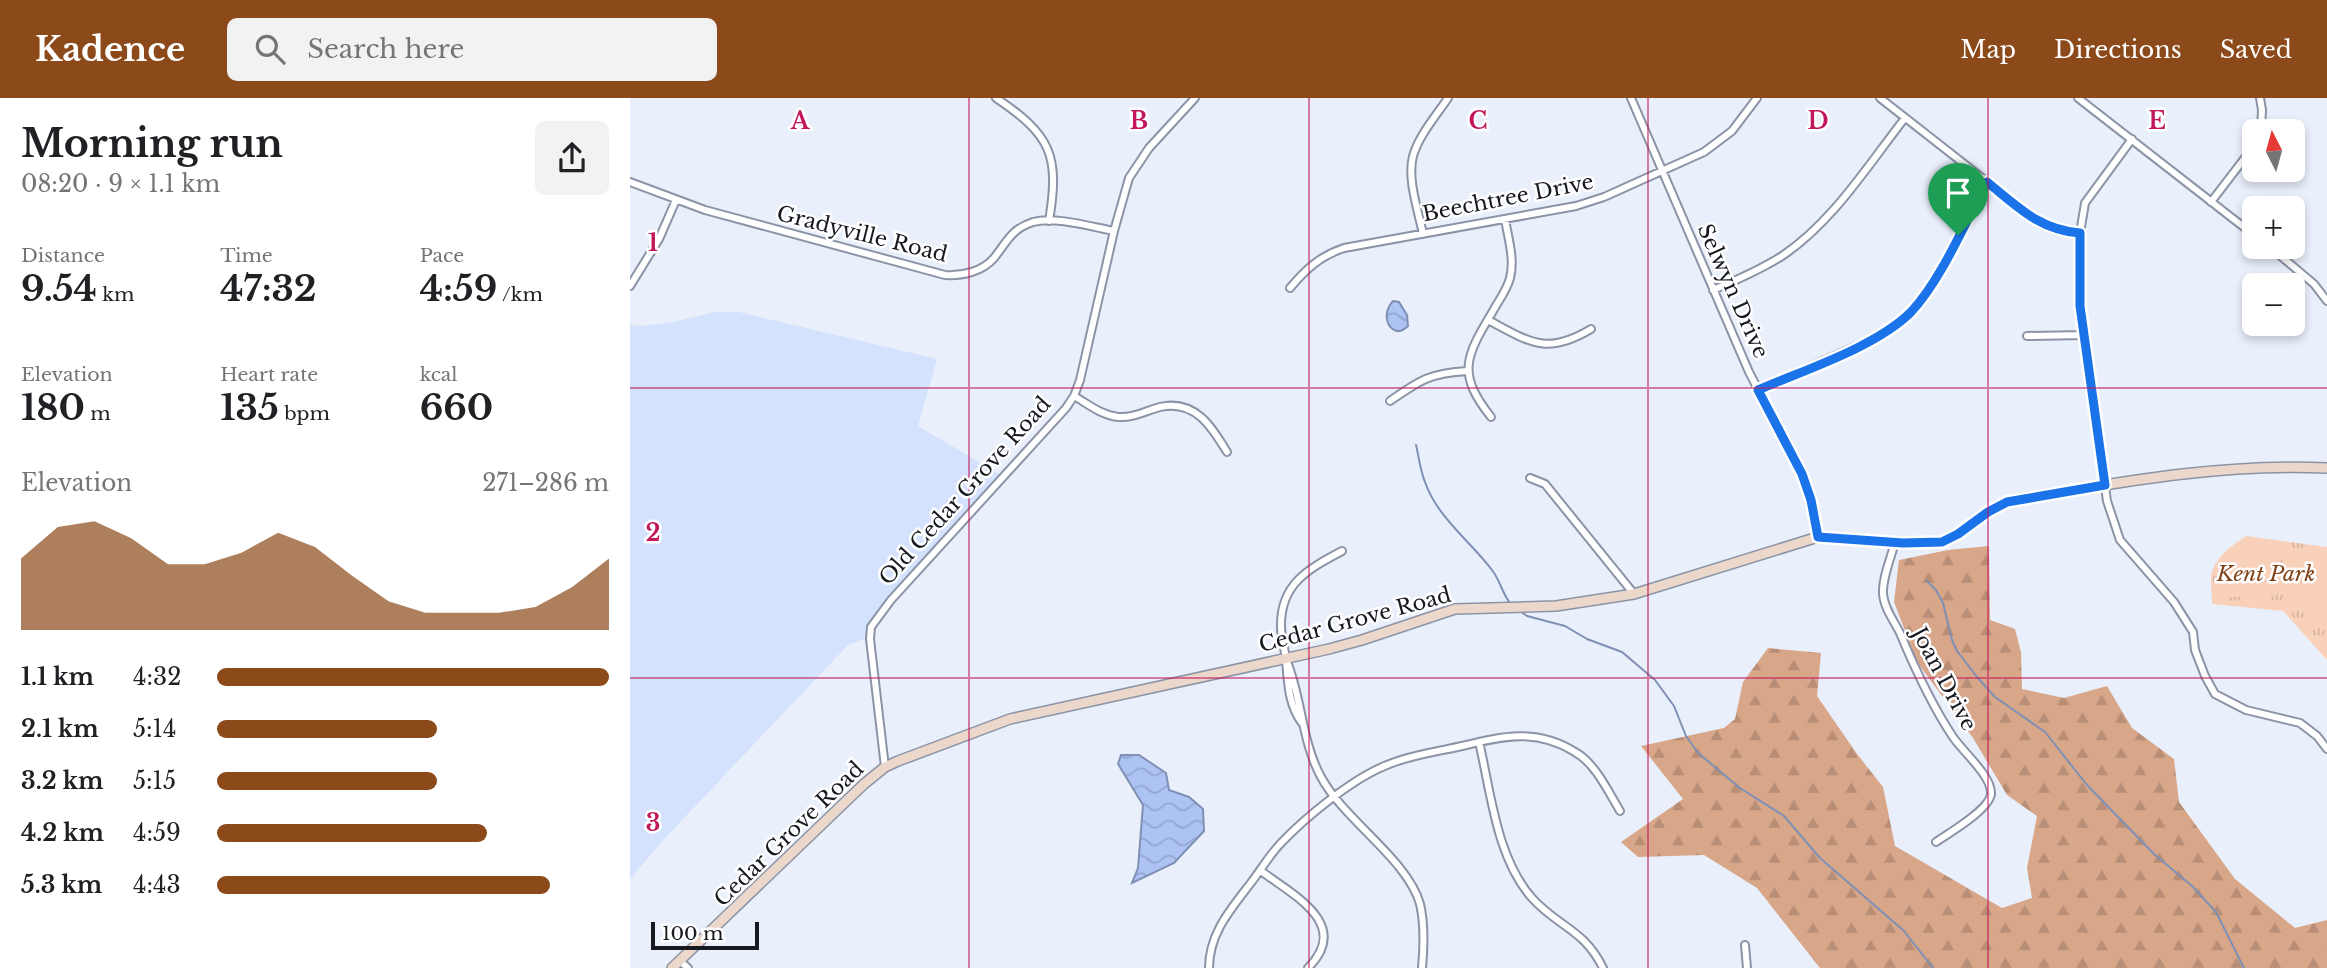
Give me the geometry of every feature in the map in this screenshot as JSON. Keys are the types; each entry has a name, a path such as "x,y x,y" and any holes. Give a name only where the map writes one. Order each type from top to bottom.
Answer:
{"street":[{"path":"996,98 1029,121 1038,131 1048,151 1054,172 1049,221"},
{"name":"Old Cedar Grove Road","path":"885,767 871,651 871,627 891,600 1059,416 1074,396 1129,178 1149,148 1195,98"},
{"path":"1423,234 1412,177 1413,157 1419,140 1448,98"},
{"name":"Selwyn Drive","path":"1630,98 1758,390 1802,474 1811,500 1818,537"},
{"name":"Beechtree Drive","path":"1290,288 1314,262 1345,248 1590,202 1704,152 1732,131 1757,98"},
{"path":"1880,98 2040,224 2055,230 2080,233"},
{"path":"2078,98 2242,226"},
{"path":"2260,98 2261,119"},
{"path":"1713,290 1758,269 1803,240 1839,202 1905,118"},
{"path":"2132,139 2085,203 2080,233 2080,306 2083,335 2113,523 2120,540 2183,615 2193,632 2195,650 2215,694 2246,710 2300,723 2317,736 2327,749"},
{"path":"2211,202 2242,162"},
{"name":"Gradyville Road","path":"630,182 738,220 945,275 977,270 995,257 1007,239 1032,223 1049,221 1114,231"},
{"path":"1758,390 1869,341 1895,326 1930,288 1987,182"},
{"path":"630,286 659,239 676,200"},
{"path":"1491,417 1474,393 1468,371 1472,349 1504,293 1512,270 1505,219"},
{"path":"2284,259 2314,284 2327,302"},
{"path":"1488,320 1526,340 1540,344 1572,341 1591,329"},
{"path":"2027,336 2083,335"},
{"path":"1390,401 1423,379 1436,374 1468,371"},
{"path":"1074,396 1098,411 1115,417 1138,415 1168,406 1184,408 1211,425 1227,452"},
{"name":"Cedar Grove Road","path":"676,965 864,784 885,767 1010,719 1286,659 1362,640 1455,609 1556,606 1634,594 1818,537 1942,542 2007,502 2105,485 2249,467 2327,468"},
{"path":"1530,478 1545,484 1634,594"},
{"name":"Joan Drive","path":"1895,542 1883,587 1885,603 1938,714 1955,741 1976,764 1990,788 1991,795 1984,807 1936,842"},
{"path":"1342,551 1305,572 1287,596 1281,617 1287,680 1294,712 1303,725 1311,757 1321,778 1360,828 1391,859 1419,901 1424,924 1422,968"},
{"path":"1209,968 1209,954 1220,925 1282,842 1334,797 1382,767 1479,741 1509,735 1532,736 1556,742 1578,753 1594,770 1620,811"},
{"path":"1479,741 1500,836 1520,881 1547,913 1587,943 1604,968"},
{"path":"1261,871 1318,917 1324,930 1324,946 1320,957 1308,968"},
{"path":"1745,945 1747,968"},
{"path":"676,965 688,968"}],"shaded area":[{"path":"715,312 739,312 937,359 918,426 999,474 888,598 868,627 866,638 848,645 665,838 630,879 630,325 673,322"}],"green space":[{"name":"Kent Park","path":"2246,536 2327,547 2327,660 2283,611 2212,604 2211,580 2214,566 2228,549"},
{"path":"2262,540 2278,545 2277,596 2219,597 2221,577 2229,559 2243,546"},
{"path":"1989,546 1990,620 2015,629 2021,652 2022,689 2064,698 2107,686 2132,728 2174,759 2179,802 2235,879 2295,928 2327,920 2327,968 1820,968 1757,888 1704,855 1638,857 1621,842 1683,799 1641,746 1724,728 1735,719 1743,682 1768,648 1821,653 1817,696 1883,787 1895,846 2002,908 2032,898 2027,868 2037,816 2007,795 1973,738 1917,662 1894,602 1899,560 1948,550"},
{"path":"2310,554 2327,555 2327,625 2303,623 2307,582 2301,581 2303,556 2310,557"}],"water":[{"path":"1393,301 1399,302 1407,315 1408,326 1399,331 1392,329 1387,317"},
{"path":"1121,755 1139,755 1166,773 1169,790 1189,797 1203,809 1204,831 1174,863 1132,883 1138,868 1143,805 1118,764"}],"waterway":[{"path":"1416,445 1430,495 1492,570 1510,603"},
{"path":"1927,581 1943,603 1957,651 1977,677 1995,697 2045,732 2087,785 2154,854 2192,886 2216,912 2244,968"},
{"path":"1520,611 1527,616 1565,626 1587,639 1622,652 1655,680 1674,706 1686,736 1698,753 1740,788 1784,816 1820,858 1904,931 1933,968"}],"route":[{"path":"1987,182 2040,224 2055,230 2080,233 2080,306 2105,485 2007,502 1942,542 1903,543 1818,537 1811,500 1802,474 1758,390 1860,346 1895,326 1920,302 1930,288 1958,235 1987,182"}]}
